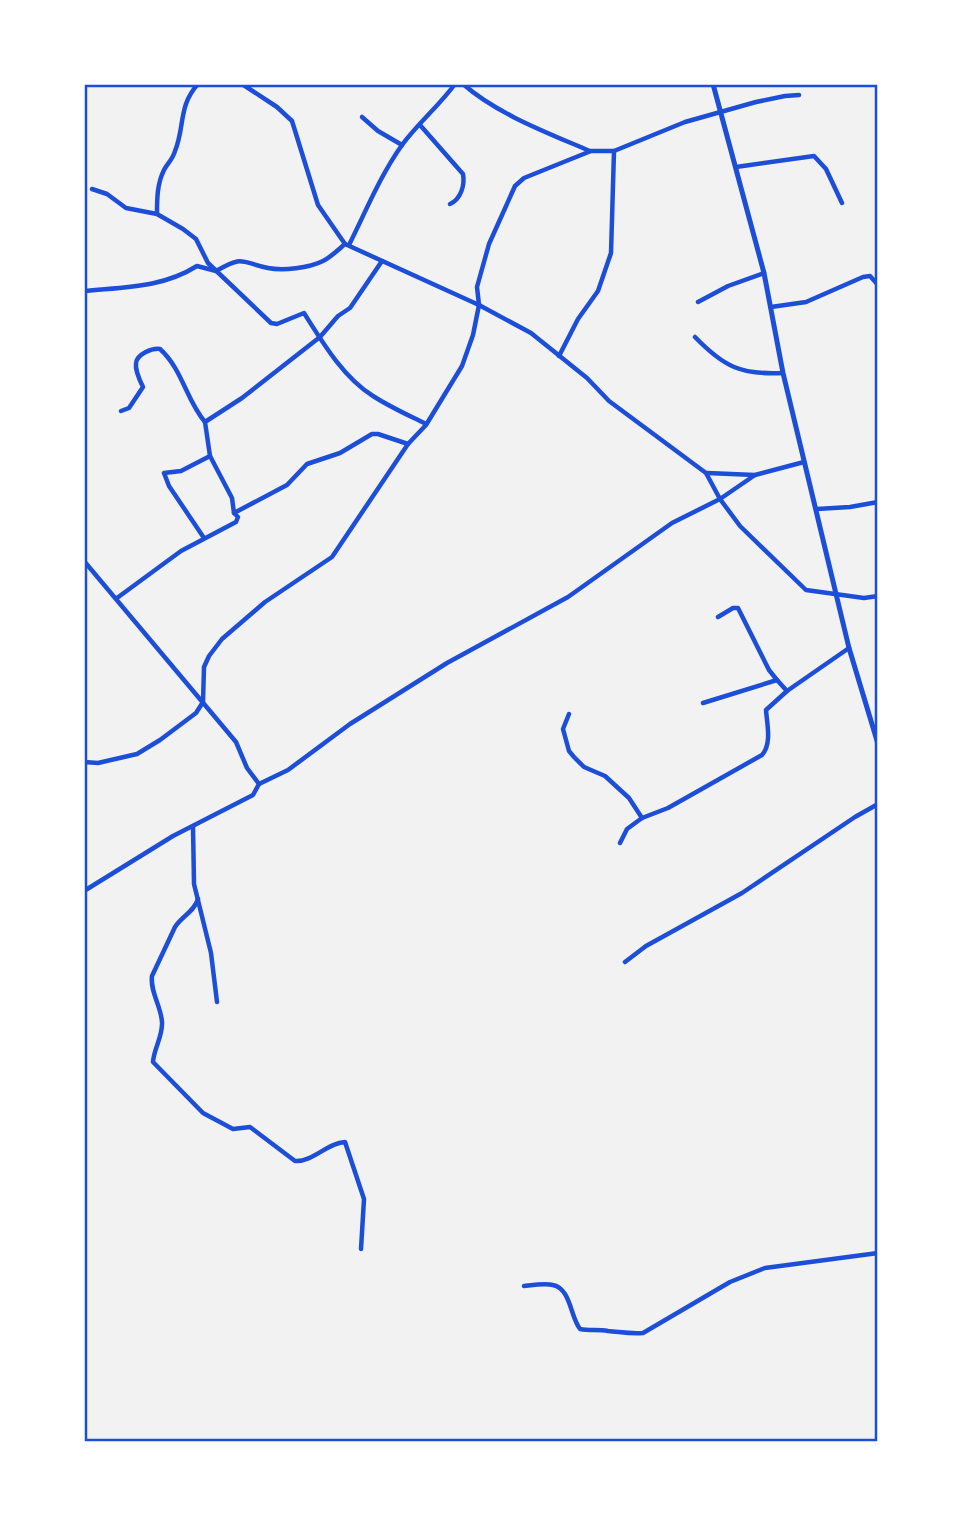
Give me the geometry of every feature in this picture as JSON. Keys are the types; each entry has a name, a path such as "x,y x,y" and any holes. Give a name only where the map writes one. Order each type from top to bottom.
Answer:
{"street":[{"path":"157,214 158,187 163,171 176,149 188,95 198,84"},
{"path":"242,84 277,107 292,121 318,205 347,245 518,324 587,378 608,401 706,473 720,499 740,526 806,590 864,598 878,596"},
{"path":"84,291 153,284 174,279 197,266 216,271 233,261 242,260 270,269 314,264 325,260 347,245 378,183 402,145 441,104 455,84"},
{"path":"463,84 480,99 591,151"},
{"path":"713,84 764,273 783,373 849,648 878,744"},
{"path":"84,762 98,763 137,754 196,713 203,702 204,667 222,639 265,602 332,557 408,444 426,425 462,366 473,335 479,305 477,288 489,244 515,186 524,178 591,151 614,151 685,122 756,102 799,95"},
{"path":"362,117 378,131 402,145"},
{"path":"420,125 463,174 463,188 454,203 450,204"},
{"path":"559,356 578,319 598,291 611,253 614,151"},
{"path":"736,167 814,156 826,170 842,203"},
{"path":"92,189 107,194 126,208 157,214 183,229 196,239 208,263 271,323 293,319 303,312 340,366 372,396 426,425"},
{"path":"205,422 242,398 320,337 338,316 350,308 383,261"},
{"path":"698,302 728,286 764,273"},
{"path":"771,307 806,302 863,277 870,276 878,285"},
{"path":"695,337 719,360 737,370 757,374 783,373"},
{"path":"117,598 181,551 236,522 238,517 234,513 232,498 210,456 205,422 195,410 180,373 160,349 148,350 136,360 142,387 129,408 121,411"},
{"path":"234,513 287,485 307,464 340,453 372,434 378,433 408,444"},
{"path":"204,538 164,473 181,471 210,456"},
{"path":"706,473 755,475 804,462"},
{"path":"84,891 193,826 253,795 259,784 288,770 351,724 447,663 568,597 672,523 720,499 755,475"},
{"path":"817,509 878,502"},
{"path":"84,561 236,742 247,768 259,784"},
{"path":"718,617 733,608 741,611 769,670 788,691"},
{"path":"620,843 627,829 642,818 668,808 762,755 767,750 768,742 766,710 849,648"},
{"path":"703,703 777,680"},
{"path":"569,714 563,729 569,751 584,767 606,776 629,798 642,818"},
{"path":"625,962 646,946 742,893 878,804"},
{"path":"193,826 194,884 211,953 217,1002"},
{"path":"198,899 195,907 180,919 175,927 152,976 151,984 162,1021 162,1031 153,1062 202,1113 233,1129 250,1127 295,1161 304,1160 341,1141 345,1142 364,1199 361,1249"},
{"path":"524,1286 554,1285 561,1289 566,1294 572,1315 580,1329 592,1332 606,1330 630,1335 643,1333 730,1282 765,1269 878,1253"}]}
